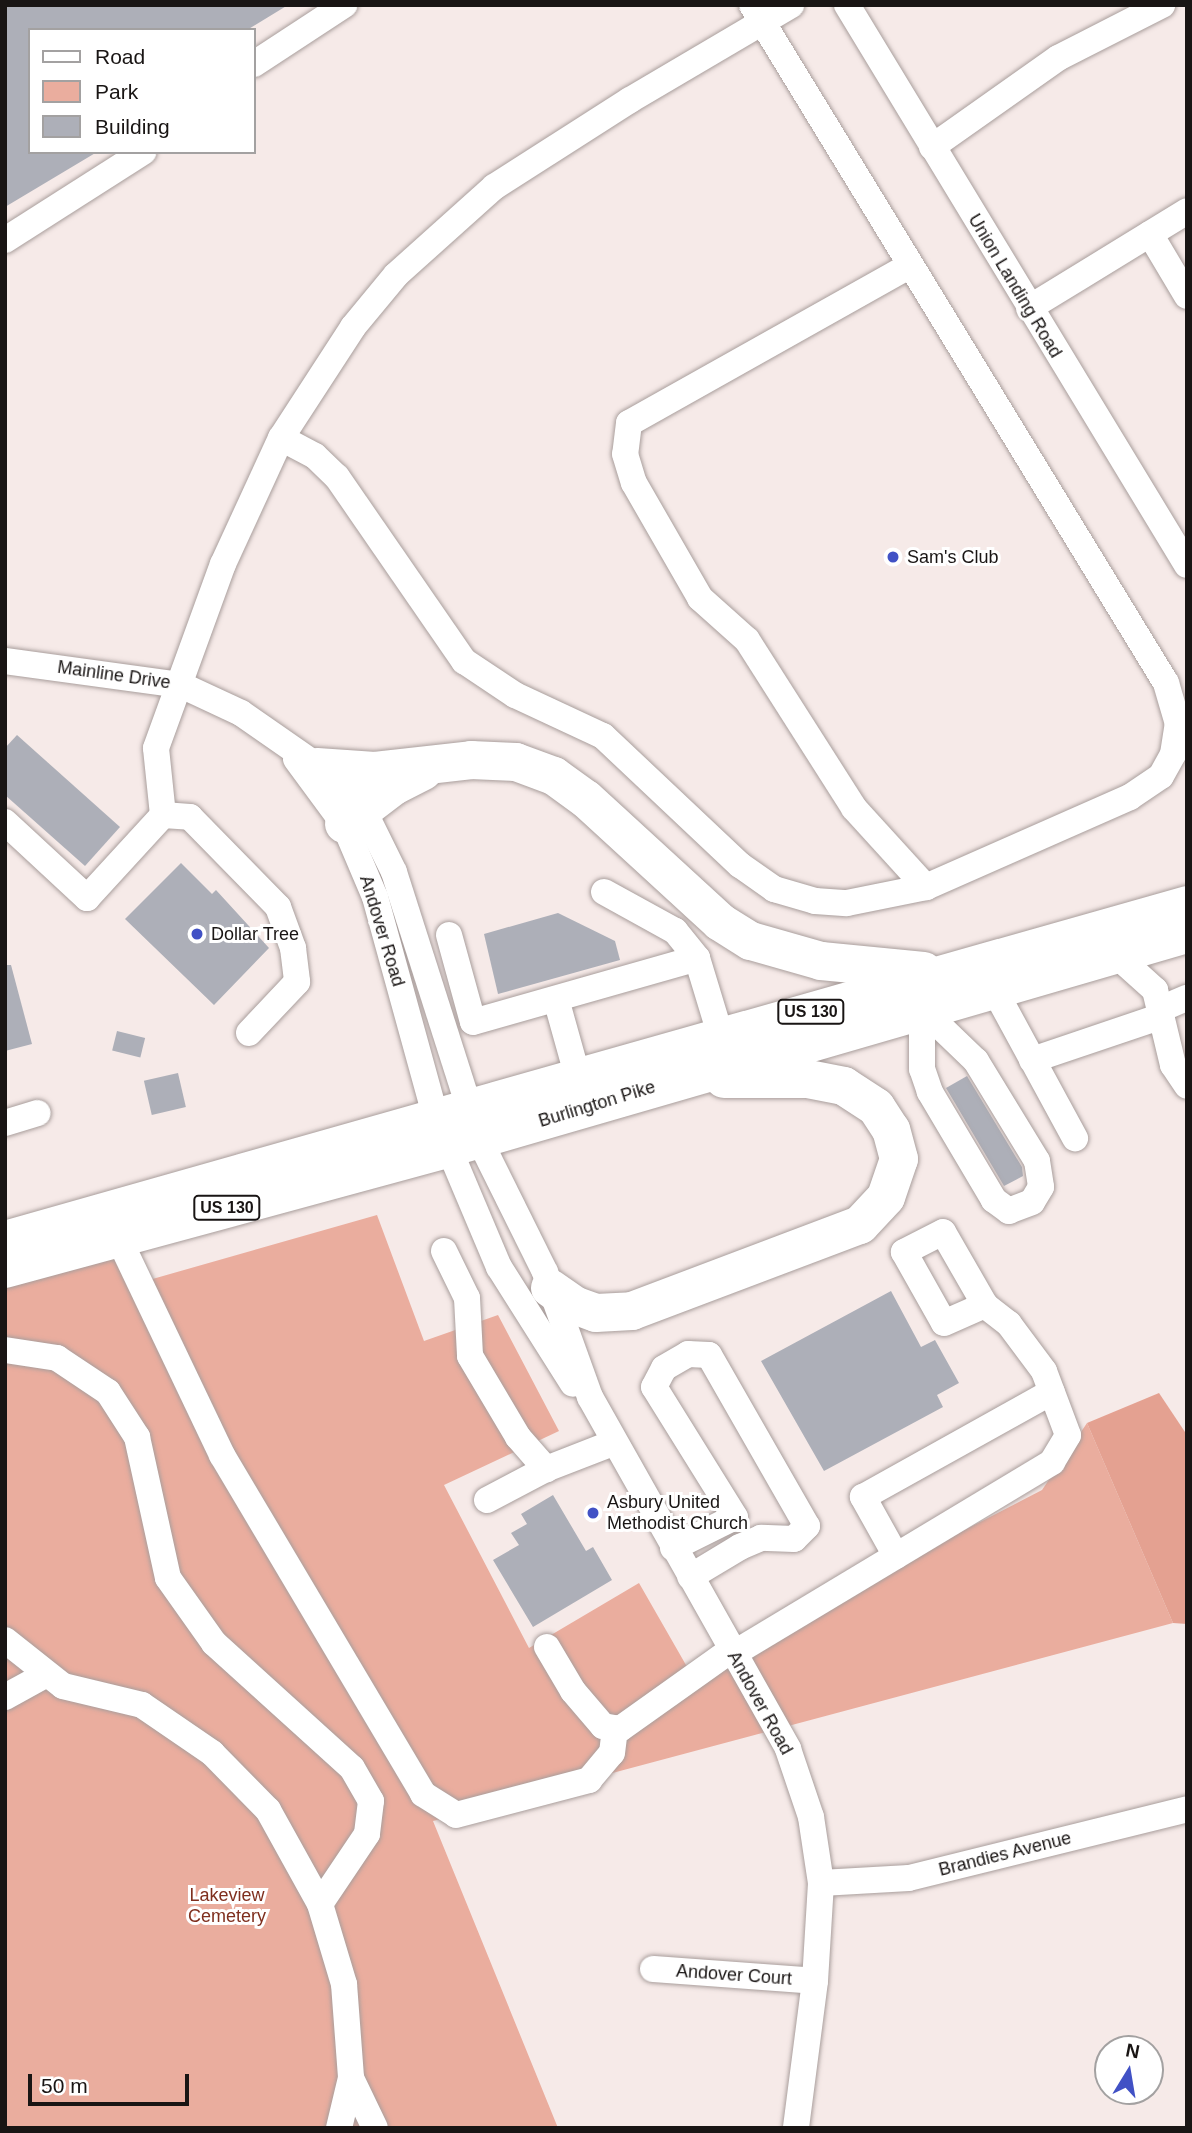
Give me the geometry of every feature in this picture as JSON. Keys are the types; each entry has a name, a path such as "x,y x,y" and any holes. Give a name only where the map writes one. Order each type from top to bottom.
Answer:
{"highway":[{"path":"303,758 375,771 437,763 516,762 554,776 586,799 720,922 751,941 821,961 948,973"},
{"path":"354,817 437,763"},
{"name":"Burlington Pike","path":"5,1269 118,1237 459,1128 578,1078 1187,905"},
{"name":"Burlington Pike","path":"5,1240 459,1128 680,1079 1187,934"},
{"path":"550,1288 574,1305 596,1312 632,1311 860,1225 886,1197 899,1159 891,1130 876,1107 844,1086 807,1079 680,1079"}],"street":[{"path":"256,63 344,5"},
{"path":"5,822 87,898 163,815 156,748 223,564 281,439 353,327 445,228 524,166 757,15 791,5"},
{"name":"Union Landing Road","path":"848,5 1187,565"},
{"path":"932,146 1058,58 1110,16 1162,5"},
{"path":"281,439 314,456 337,477 464,661 515,695 603,736 751,874 774,889 836,902 926,887 1130,797 1161,776 1173,754 1178,724 1166,683 757,15"},
{"path":"5,240 139,154"},
{"path":"1029,308 1187,211"},
{"path":"1150,234 1187,296"},
{"path":"909,266 629,423 625,454 634,483 701,598 747,640 853,808 926,887"},
{"name":"Mainline Drive","path":"5,661 181,685 241,713 303,758"},
{"name":"Andover Road","path":"303,758 336,779 354,817 375,897 459,1128 550,1288 590,1397 610,1438"},
{"path":"163,815 190,817 278,907 293,948 297,982 249,1033"},
{"name":"Andover Road","path":"354,817 394,872 459,1128 499,1267 610,1438 788,1749 811,1817 821,1883 815,1981 796,2128"},
{"path":"604,892 675,930 697,958 721,1037"},
{"path":"449,935 473,1022 697,958"},
{"path":"1115,954 1171,1007 1173,1065 1187,1086"},
{"path":"994,989 1075,1138"},
{"path":"556,999 578,1078"},
{"path":"1032,1060 1171,1007"},
{"path":"922,1009 976,1061 1037,1161 1041,1187 1032,1202 1009,1211 994,1200 930,1092 922,1069 922,1009"},
{"path":"5,1123 38,1113"},
{"path":"118,1237 222,1455 423,1794 456,1815 589,1780 612,1753 615,1728"},
{"path":"444,1251 467,1298 470,1356 518,1437 547,1469"},
{"path":"547,1647 572,1691 603,1726 615,1728 648,1711 732,1652 1052,1462 1068,1435 1044,1371 1009,1324 985,1305"},
{"path":"5,1349 57,1358 108,1392 137,1437 168,1578 214,1643 352,1768 371,1801 367,1834 320,1904"},
{"path":"673,1548 735,1517 654,1387 664,1368 688,1354 709,1355 807,1526 793,1539 761,1538 740,1547 690,1577"},
{"path":"896,1556 863,1497 1052,1392"},
{"path":"487,1500 610,1438"},
{"path":"5,1640 45,1675 63,1686 142,1705 212,1753 268,1810 320,1904 344,1984 351,2078 339,2128"},
{"path":"5,1697 45,1675"},
{"name":"Brandies Avenue","path":"821,1883 909,1878 1187,1810"},
{"name":"Andover Court","path":"653,1969 815,1981"},
{"path":"351,2078 375,2128"}],"green space":[{"name":"Lakeview Cemetery","path":"377,1215 424,1341 498,1315 559,1431 444,1485 529,1648 639,1583 690,1672 1042,1490 1087,1423 1173,1623 433,1821 558,2128 5,2128 5,1269 118,1237 142,1282"}],"shaded area":[{"path":"1159,1393 1187,1435 1187,1624 1173,1623 1087,1423"}],"building":[{"path":"5,5 288,5 250,28 28,28 28,154 94,154 5,207"},
{"path":"17,735 120,827 85,866 5,795 5,748"},
{"name":"Dollar Tree","path":"181,863 212,894 216,890 269,948 214,1005 125,919"},
{"path":"558,913 615,941 620,960 498,994 484,934"},
{"path":"5,965 11,965 32,1044 5,1051"},
{"path":"117,1031 145,1038 140,1057 112,1050"},
{"path":"178,1073 186,1107 152,1115 144,1081"},
{"path":"967,1076 1022,1167 1023,1176 1004,1186 946,1088"},
{"path":"891,1291 921,1347 935,1340 959,1383 937,1395 943,1407 824,1471 761,1361"},
{"path":"553,1495 586,1551 593,1547 612,1580 533,1627 493,1560 519,1545 511,1533 527,1524 521,1514"}],"place":[{"name":"Sam's Club","path":"893,557"},
{"name":"Dollar Tree","path":"197,934"},
{"name":"Asbury United Methodist Church","path":"593,1513"}]}
